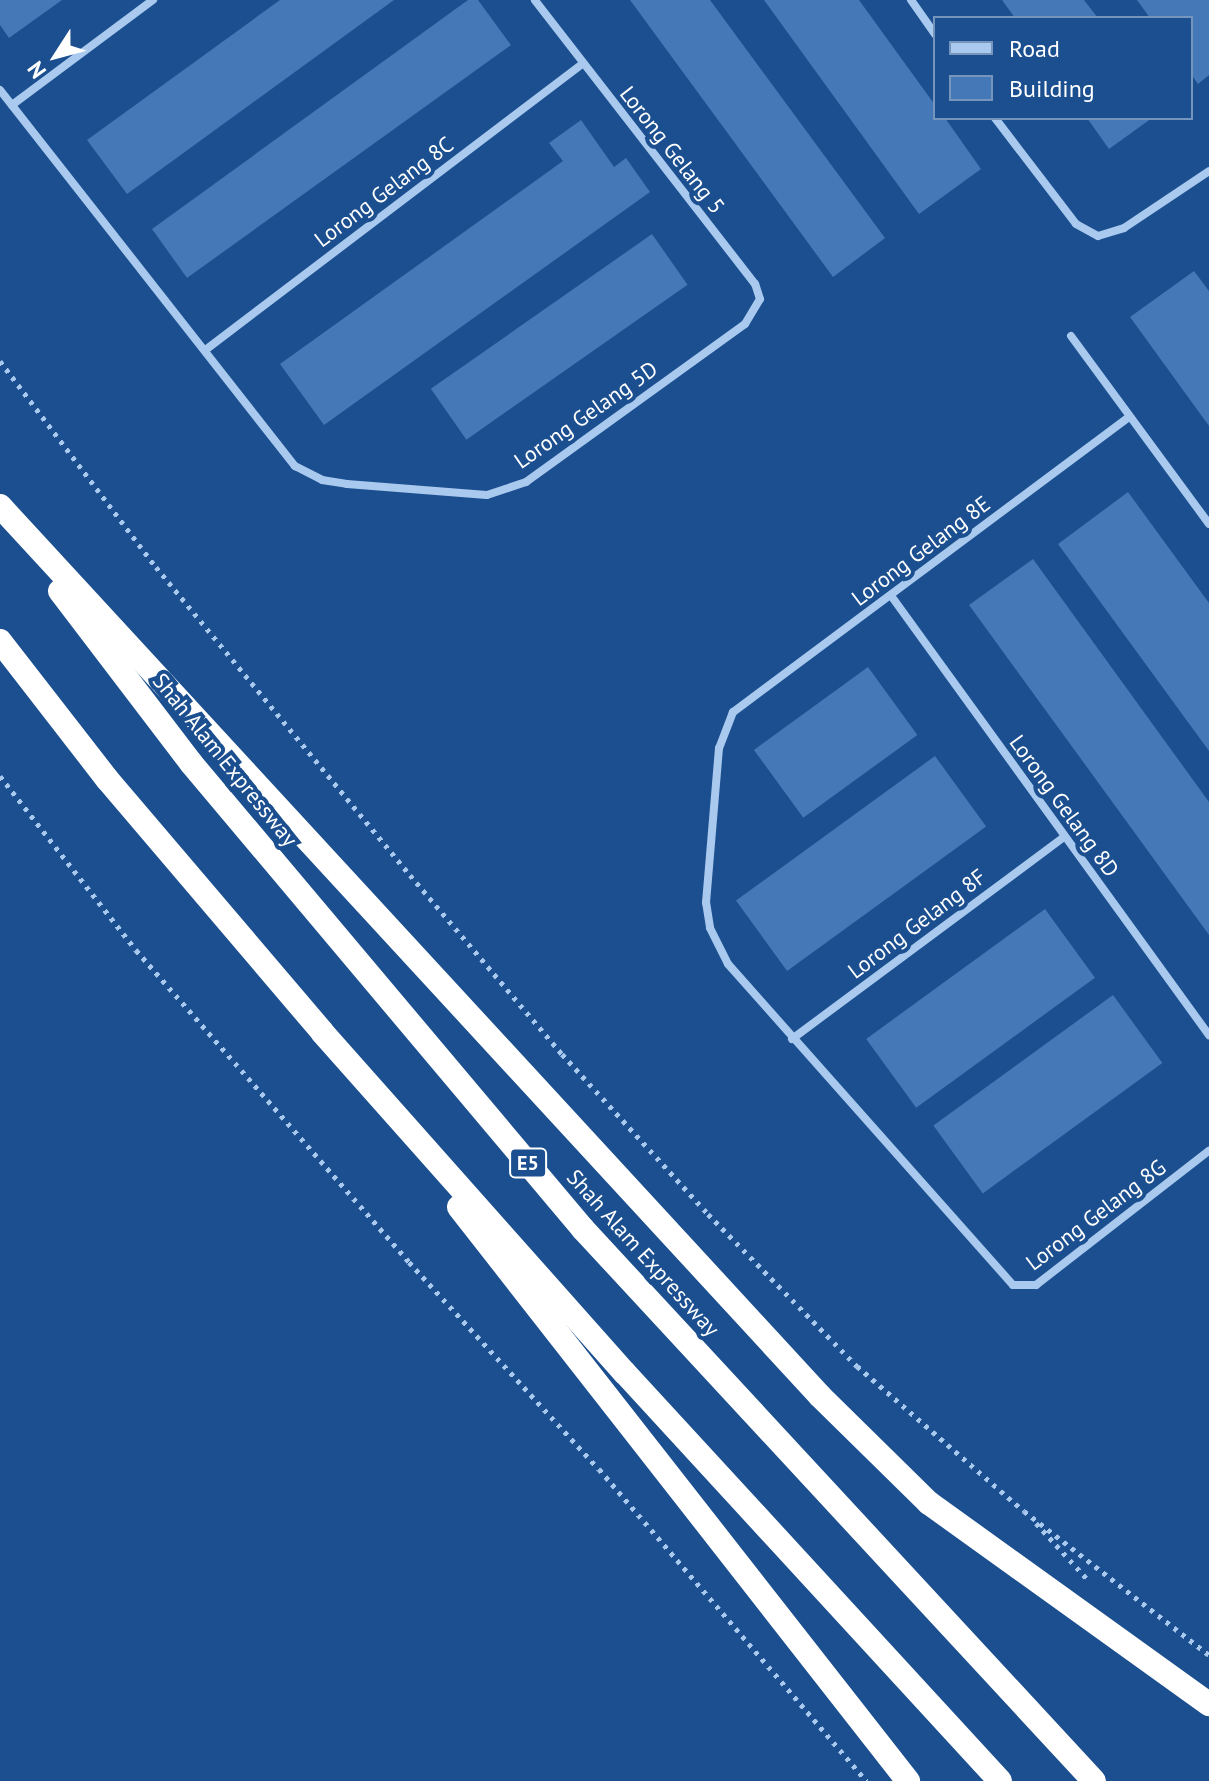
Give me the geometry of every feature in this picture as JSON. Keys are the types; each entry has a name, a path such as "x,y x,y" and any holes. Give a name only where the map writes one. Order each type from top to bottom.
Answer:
{"highway":[{"path":"0,506 820,1396 929,1503 1209,1704"},
{"name":"Shah Alam Expressway","path":"0,513 191,763 583,1229 1094,1781"},
{"path":"0,641 107,779 322,1032 625,1373 1000,1781"},
{"path":"322,1032 908,1781"}],"street":[{"path":"12,105 153,0"},
{"name":"Lorong Gelang 5","path":"535,0 755,284 760,299 745,324"},
{"path":"911,0 933,31"},
{"name":"Lorong Gelang 8C","path":"208,348 582,64"},
{"name":"Lorong Gelang 5D","path":"0,90 208,348 295,466 322,480 487,495 526,482 745,324"},
{"path":"996,120 1057,203 1076,224 1098,236 1124,228 1209,171"},
{"path":"1071,336 1209,524"},
{"name":"Lorong Gelang 8E","path":"792,1039 728,964 708,915 719,748 733,712 892,597 1129,417"},
{"name":"Lorong Gelang 8D","path":"892,597 1209,1035"},
{"name":"Lorong Gelang 8F","path":"792,1039 1064,837"},
{"name":"Lorong Gelang 8G","path":"792,1039 1001,1276 1013,1285 1036,1285 1209,1151"}],"path":[{"path":"0,361 156,567 410,875 562,1054 708,1214 857,1366 1024,1511 1209,1655"},
{"path":"0,776 136,950 409,1262 599,1469 866,1781"}],"building":[{"path":"0,0 62,0 9,38 0,25"},
{"path":"280,0 394,0 127,194 87,140"},
{"path":"468,0 478,0 511,45 187,278 152,229"},
{"path":"630,0 710,0 885,238 833,277"},
{"path":"764,0 859,0 933,102 933,120 946,120 981,169 919,214"},
{"path":"1002,0 1084,0 1096,16 1014,16"},
{"path":"1137,0 1209,0 1209,75 1198,84 1193,77 1193,16 1149,16"},
{"path":"581,120 614,167 626,158 650,192 324,425 280,364 563,161 549,143"},
{"path":"1088,120 1149,120 1109,149"},
{"path":"652,234 688,285 466,440 431,389"},
{"path":"1194,271 1209,291 1209,426 1130,317"},
{"path":"1128,492 1209,603 1209,751 1058,544"},
{"path":"1033,559 1209,802 1209,935 969,605"},
{"path":"868,667 917,735 803,818 754,750"},
{"path":"935,756 986,826 787,971 736,901"},
{"path":"1045,909 1095,978 916,1108 866,1039"},
{"path":"1113,995 1162,1063 983,1193 933,1125"}]}
